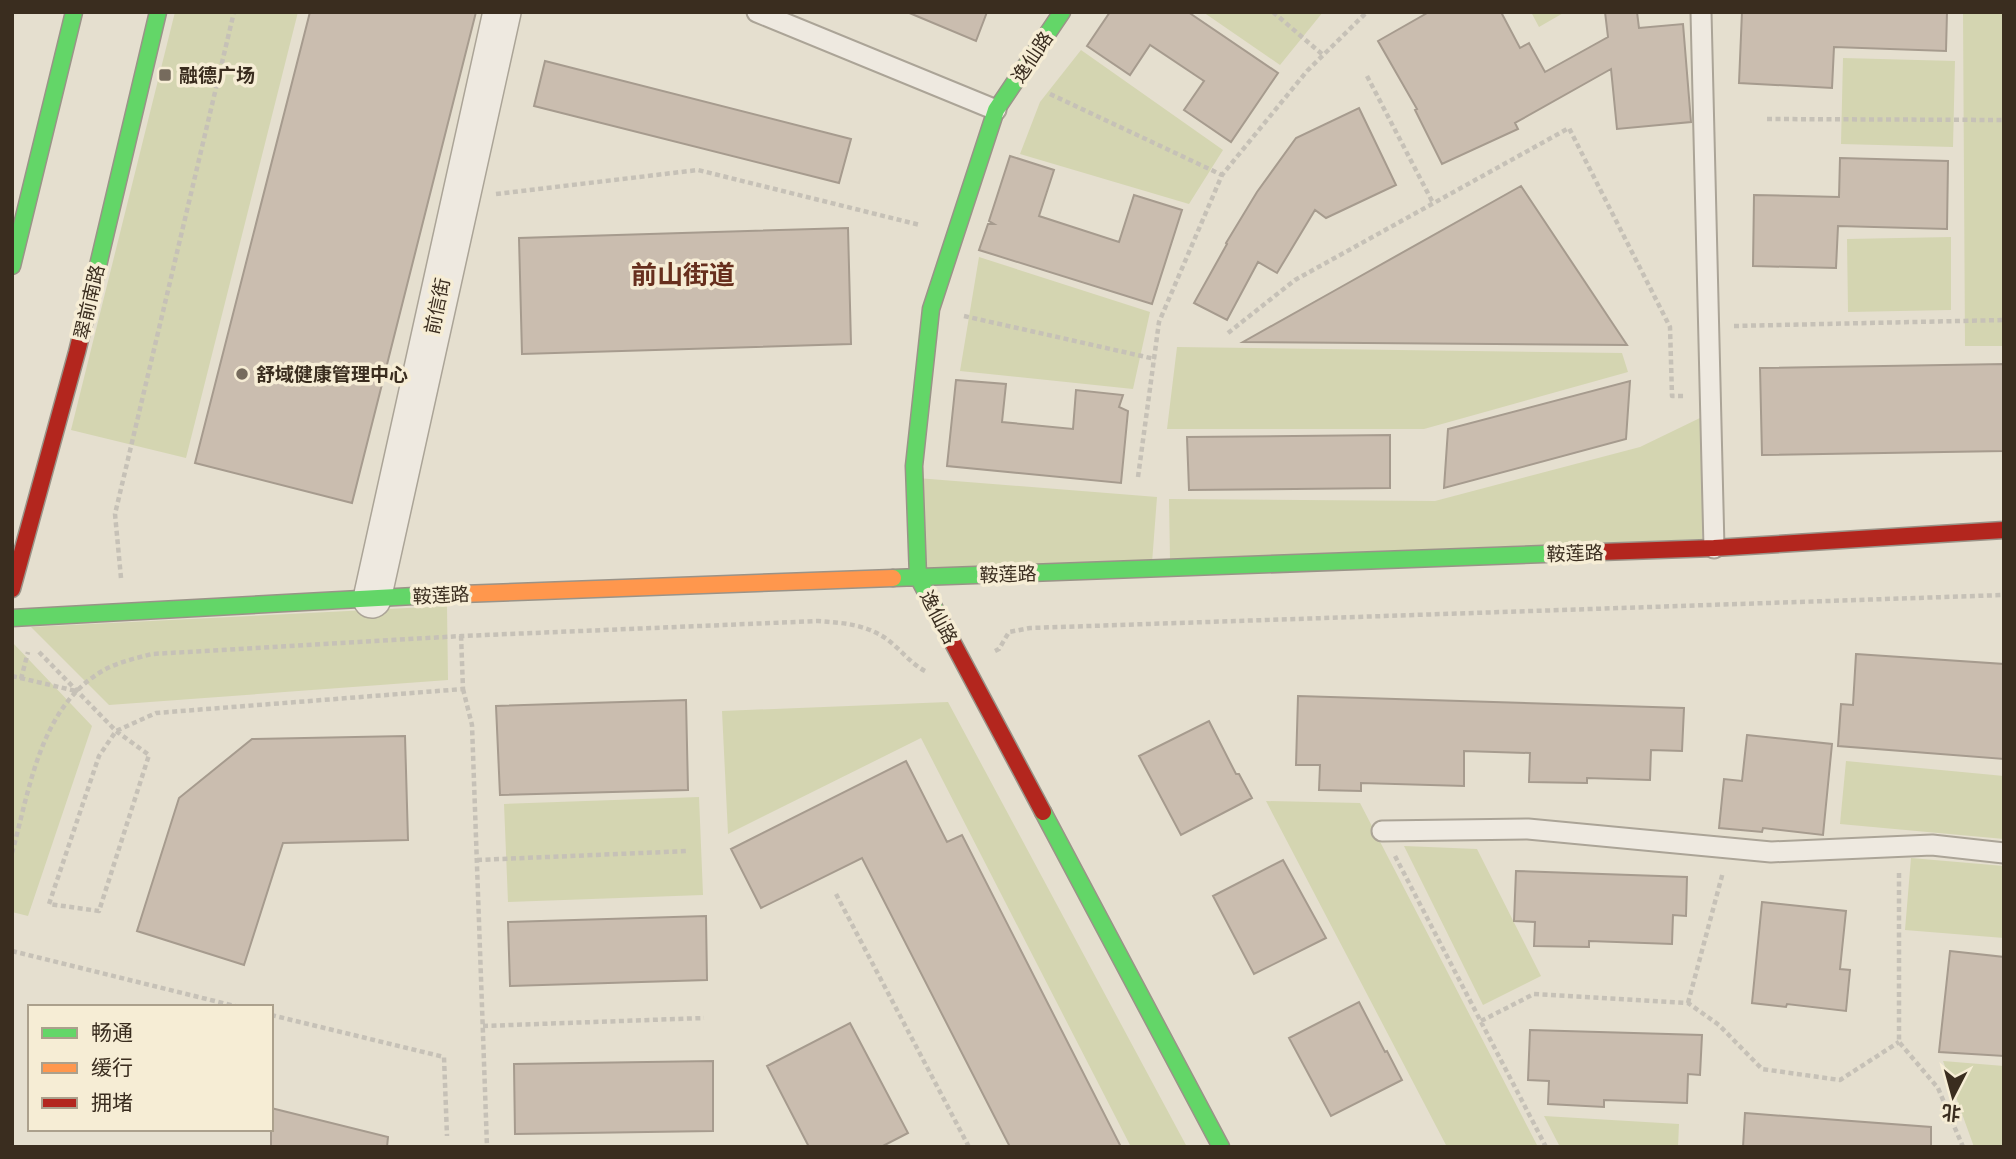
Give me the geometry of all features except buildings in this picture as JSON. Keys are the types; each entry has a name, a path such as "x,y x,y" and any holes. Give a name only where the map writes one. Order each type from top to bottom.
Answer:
{"street":[{"path":"12,267 74,12"},
{"name":"翠前南路","path":"12,590 77,352 158,12"},
{"name":"前信街","path":"372,599 502,12"},
{"name":"逸仙路","path":"1062,12 996,110 931,309 914,466 918,577 1221,1147"},
{"name":"鞍莲路","path":"12,618 460,594 1714,548 2004,530"}],"lane":[{"path":"757,12 996,110"},
{"path":"1701,12 1714,548"},
{"path":"1382,831 1528,829 1771,852 1932,845 2004,853"}],"path":[{"path":"124,612 115,514 234,12"},
{"path":"1273,12 1323,55"},
{"path":"1138,477 1160,322 1222,175 1307,71 1367,12"},
{"path":"1367,76 1433,203"},
{"path":"1017,79 1222,175"},
{"path":"1767,119 2004,120"},
{"path":"1228,332 1295,280 1569,128 1670,327 1672,396 1711,395"},
{"path":"461,198 698,170 955,234"},
{"path":"931,309 1155,359"},
{"path":"1709,326 2004,320"},
{"path":"460,594 463,688 472,725 487,1147"},
{"path":"31,644 116,731 149,755 99,911 49,904 99,756 116,731 156,713 463,688"},
{"path":"12,676 77,692"},
{"path":"1382,831 1546,1147"},
{"path":"1899,846 1899,1042 1938,1088 1963,1147"},
{"path":"1688,1003 1730,848"},
{"path":"477,860 688,851"},
{"path":"836,894 970,1147"},
{"path":"12,951 231,1005"},
{"path":"1481,1021 1534,994 1688,1003 1719,1026 1762,1069 1840,1080 1899,1042"},
{"path":"273,1015 444,1057 447,1136"},
{"path":"483,1026 704,1018"}],"green space":[{"path":"175,12 298,12 186,458 71,430"},
{"path":"1203,12 1323,12 1280,65"},
{"path":"1531,12 1565,12 1539,27"},
{"path":"1963,12 2004,12 2004,346 1965,346"},
{"path":"1081,50 1223,150 1189,204 1020,154 1040,102"},
{"path":"1843,58 1955,61 1953,147 1841,144"},
{"path":"1951,237 1951,310 1848,312 1847,239"},
{"path":"979,257 1150,312 1133,389 960,371"},
{"path":"1177,347 1622,353 1628,372 1424,429 1167,429"},
{"path":"1702,417 1702,539 1170,559 1169,499 1435,501 1640,447"},
{"path":"917,478 1157,497 1152,563 921,573"},
{"path":"447,606 448,680 109,705 31,627"},
{"path":"13,643 92,726 28,916 12,912"},
{"path":"948,702 1187,1147 1131,1147 921,738 728,834 722,711"},
{"path":"1846,761 2004,776 2004,839 1840,824"},
{"path":"699,797 703,895 508,902 504,804"},
{"path":"1266,801 1360,803 1538,1147 1447,1147"},
{"path":"1404,846 1477,849 1541,976 1483,1005"},
{"path":"1911,858 2004,866 2004,938 1905,930"},
{"path":"1943,1061 2004,1066 2004,1147 1974,1147"},
{"path":"1544,1116 1679,1124 1678,1147 1560,1147"}],"traffic: fast":[{"path":"12,266 74,12"},
{"path":"96,274 158,12"},
{"path":"937,613 918,577 914,466 931,309 996,110 1062,12"},
{"path":"893,578 1572,553"},
{"path":"12,618 433,595"},
{"path":"1043,812 1221,1147"}],"traffic: slow":[{"path":"433,595 893,578"}],"traffic: jam":[{"path":"12,589 96,274"},
{"path":"1572,553 1714,548 2004,530"},
{"path":"937,613 1043,812"}],"place":[{"name":"融德广场","path":"165,75"},
{"name":"舒域健康管理中心","path":"242,374"}],"district":[{"name":"前山街道","path":"683,275"}]}
